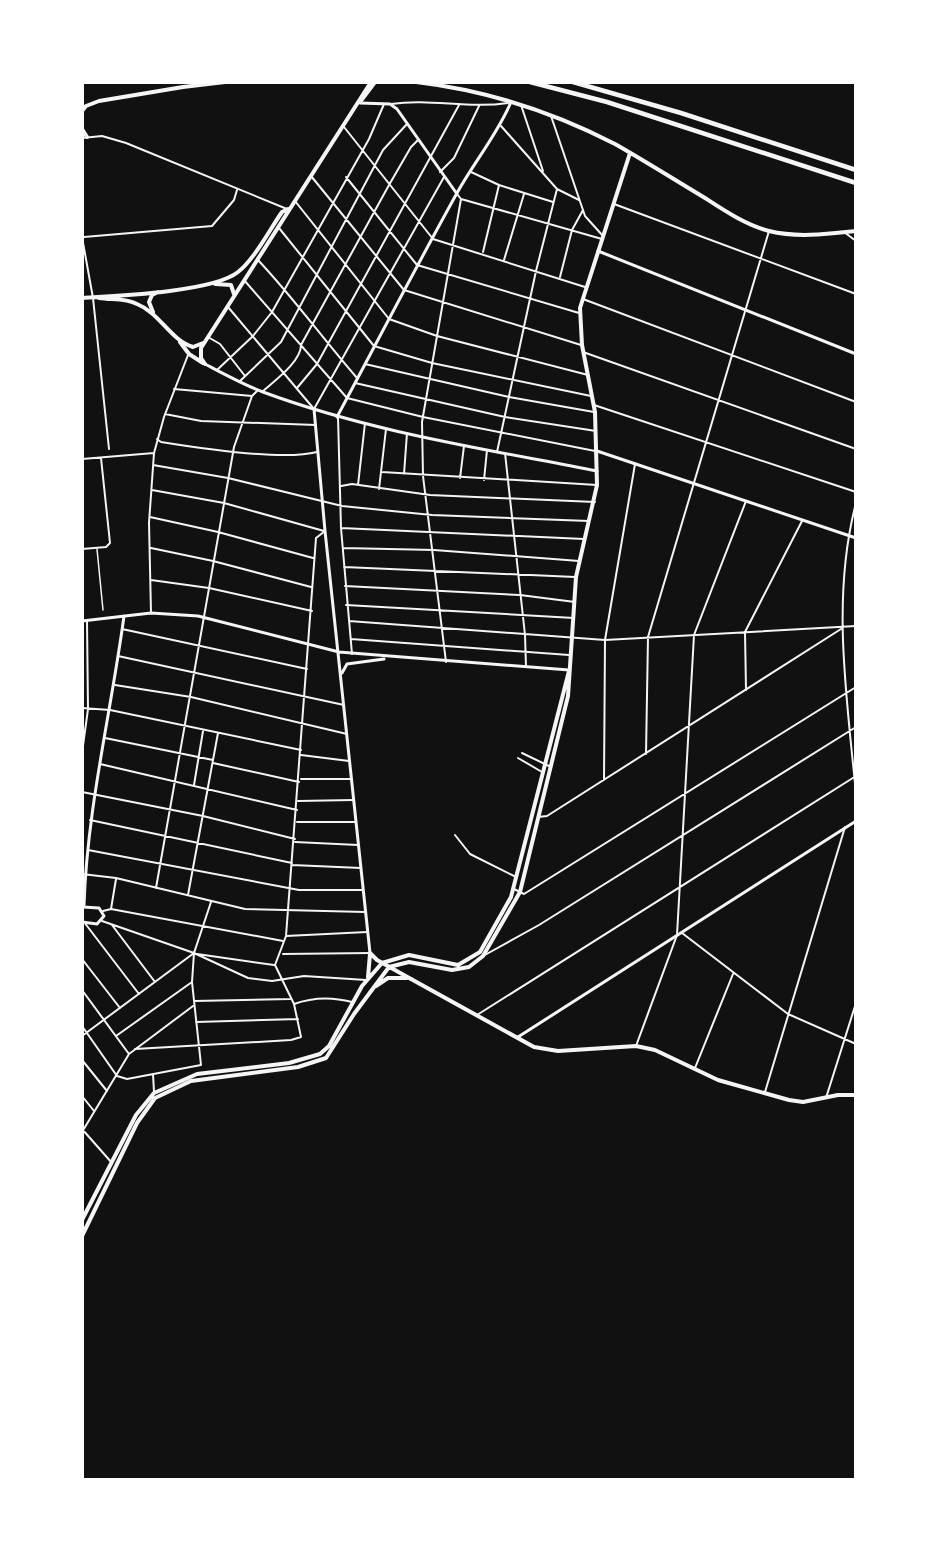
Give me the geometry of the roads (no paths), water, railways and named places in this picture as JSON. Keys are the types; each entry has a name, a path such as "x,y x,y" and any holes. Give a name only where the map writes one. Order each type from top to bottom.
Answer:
{"highway":[{"path":"530,82 607,102 855,183"},
{"path":"573,82 681,113 855,170"}],"main road":[{"path":"82,111 92,103 115,98 225,82"},
{"path":"205,364 200,353 208,337 279,228 288,209 373,82"},
{"path":"416,82 511,102 551,116 630,153 740,219 769,231 796,234 855,231"},
{"path":"82,129 85,137"},
{"path":"82,1236 137,1123 155,1098 191,1081 298,1067 319,1061 333,1050 346,1026 389,967 397,964 419,963 452,970 469,967 483,956 519,892 538,817 569,670 576,578 584,539 596,502 595,412 583,352 579,313 585,287 615,204 630,153"},
{"path":"213,284 240,271 282,212 288,209"},
{"path":"93,298 213,284 231,285 234,294"},
{"path":"156,316 149,302 152,295 161,291"},
{"path":"82,298 130,301 156,316 189,354 205,364"},
{"path":"180,341 197,347 208,337"},
{"path":"82,1220 136,1115 154,1093 197,1074 311,1058 329,1046 352,1002 367,979 382,963 409,956 450,965 466,963 480,952 508,904 547,774"},
{"path":"370,953 399,974 534,1047 558,1051 636,1046 656,1050 718,1080 764,1094 803,1102 855,1095"},
{"path":"367,979 370,953"},
{"path":"370,963 376,970 399,974"},
{"path":"397,964 399,974"},
{"path":"371,991 388,978 399,974"}],"street":[{"path":"352,654 342,548 338,417 417,265 470,171 501,126 511,102 479,106 411,101 390,104 359,103"},
{"path":"217,370 253,336 286,290 302,256 363,148 384,104"},
{"path":"390,104 397,109 440,172 462,199 603,238"},
{"path":"297,388 317,364 459,105"},
{"path":"521,105 544,174"},
{"path":"440,172 454,158 479,106"},
{"path":"551,116 583,210 603,238"},
{"path":"240,381 280,342 361,195 383,150 407,124"},
{"path":"501,126 557,189 579,200"},
{"path":"344,127 363,148 389,185 406,202 433,239 585,287"},
{"path":"85,137 102,136 126,143 288,209"},
{"path":"174,389 252,396 284,373 301,351 301,345 330,291 411,147 418,140"},
{"path":"470,171 499,185 553,202"},
{"path":"311,176 348,218 360,237 404,291 582,345"},
{"path":"346,177 417,265 447,276 579,313"},
{"path":"314,409 444,177"},
{"path":"483,253 499,185"},
{"path":"497,452 536,271 557,189"},
{"path":"234,200 237,190"},
{"path":"109,449 93,298 82,237 212,226 243,192"},
{"path":"504,260 520,215 524,194"},
{"path":"446,663 432,531 423,476 422,437 429,380 462,199"},
{"path":"294,200 389,319 437,336 588,375"},
{"path":"615,204 855,294"},
{"path":"560,278 573,230 583,210"},
{"path":"279,228 374,346 432,363 592,396"},
{"path":"646,754 648,637 692,482 769,231"},
{"path":"844,232 855,241"},
{"path":"598,251 855,354"},
{"path":"257,259 286,290 297,308 329,343 356,381 505,417 596,431"},
{"path":"244,280 347,399 423,417 597,452 636,463 855,538"},
{"path":"582,298 855,402"},
{"path":"227,306 314,409 370,953 282,954"},
{"path":"208,337 220,344 245,376"},
{"path":"583,352 855,449"},
{"path":"151,613 150,517 153,453 174,389 189,354"},
{"path":"205,364 260,391 338,417 422,437 597,471"},
{"path":"365,364 509,397 595,412"},
{"path":"156,888 233,450 252,396"},
{"path":"594,405 855,492"},
{"path":"165,414 201,422 316,425"},
{"path":"358,485 365,423"},
{"path":"379,489 387,428"},
{"path":"404,474 407,433"},
{"path":"157,439 198,448 306,455 318,452"},
{"path":"460,478 464,445"},
{"path":"484,480 487,450"},
{"path":"82,459 153,453"},
{"path":"505,453 525,634 526,667"},
{"path":"82,549 106,547 110,543 101,458"},
{"path":"604,780 605,640 636,463"},
{"path":"153,465 228,478 342,506 589,521"},
{"path":"382,472 484,480 597,485"},
{"path":"341,486 358,485 426,493 596,502"},
{"path":"152,490 224,503 325,531"},
{"path":"636,1046 679,934 694,635 746,501"},
{"path":"855,503 847,535 841,628 855,794"},
{"path":"150,517 218,532 314,558"},
{"path":"746,690 745,632 802,520"},
{"path":"341,528 584,539"},
{"path":"275,965 282,954 283,941 286,936 291,888 316,538 325,531"},
{"path":"151,548 213,561 311,587"},
{"path":"342,548 434,550 579,561"},
{"path":"344,567 576,578"},
{"path":"151,580 209,588 312,611"},
{"path":"345,586 520,595 575,602"},
{"path":"346,605 574,618"},
{"path":"82,753 88,709 85,621 151,613 203,618 352,654 446,663 569,670"},
{"path":"124,616 115,685 90,820 83,907 99,908 103,911 111,909 283,941"},
{"path":"349,621 605,640 855,626"},
{"path":"538,817 547,816 841,628"},
{"path":"122,629 307,669"},
{"path":"351,639 571,655"},
{"path":"118,656 344,705"},
{"path":"341,674 347,664 393,658"},
{"path":"115,685 191,697 347,734"},
{"path":"513,888 524,894 855,687"},
{"path":"82,708 110,710 350,762"},
{"path":"483,956 496,951 683,836 855,727"},
{"path":"194,785 203,730"},
{"path":"188,896 218,733"},
{"path":"105,738 198,756 300,781 352,779"},
{"path":"522,753 548,766"},
{"path":"518,758 547,774"},
{"path":"100,764 297,810"},
{"path":"477,1015 680,885 855,777"},
{"path":"82,792 203,816 295,841 358,844"},
{"path":"298,801 354,800"},
{"path":"90,820 292,864 361,868"},
{"path":"517,1038 855,821"},
{"path":"297,822 356,822"},
{"path":"764,1094 845,827"},
{"path":"455,835 470,854 516,877"},
{"path":"524,848 530,850"},
{"path":"88,850 291,888 363,890"},
{"path":"84,875 116,878 245,909 288,912 365,912"},
{"path":"111,909 116,878"},
{"path":"82,1026 117,1076 127,1078 201,1065 192,982 194,953 211,902"},
{"path":"102,921 103,911"},
{"path":"83,922 94,924 102,921 194,953 248,978 282,980 304,976 367,979"},
{"path":"83,922 139,994"},
{"path":"112,925 155,982"},
{"path":"286,936 367,932"},
{"path":"679,934 788,1014 855,1044"},
{"path":"82,1036 194,953 275,965"},
{"path":"82,959 120,1008"},
{"path":"135,1049 296,1040 300,1037 294,1004 275,965"},
{"path":"694,1068 734,973"},
{"path":"116,1036 192,982"},
{"path":"82,990 129,1054"},
{"path":"294,1004 305,1000 328,998 352,1002"},
{"path":"194,1001 291,999"},
{"path":"826,1098 855,1003"},
{"path":"112,1162 83,1130 129,1054 194,1005"},
{"path":"196,1022 298,1019"},
{"path":"82,1060 107,1091"},
{"path":"153,1074 154,1093"},
{"path":"82,1095 94,1111"}],"lane":[{"path":"97,548 103,610"}]}
